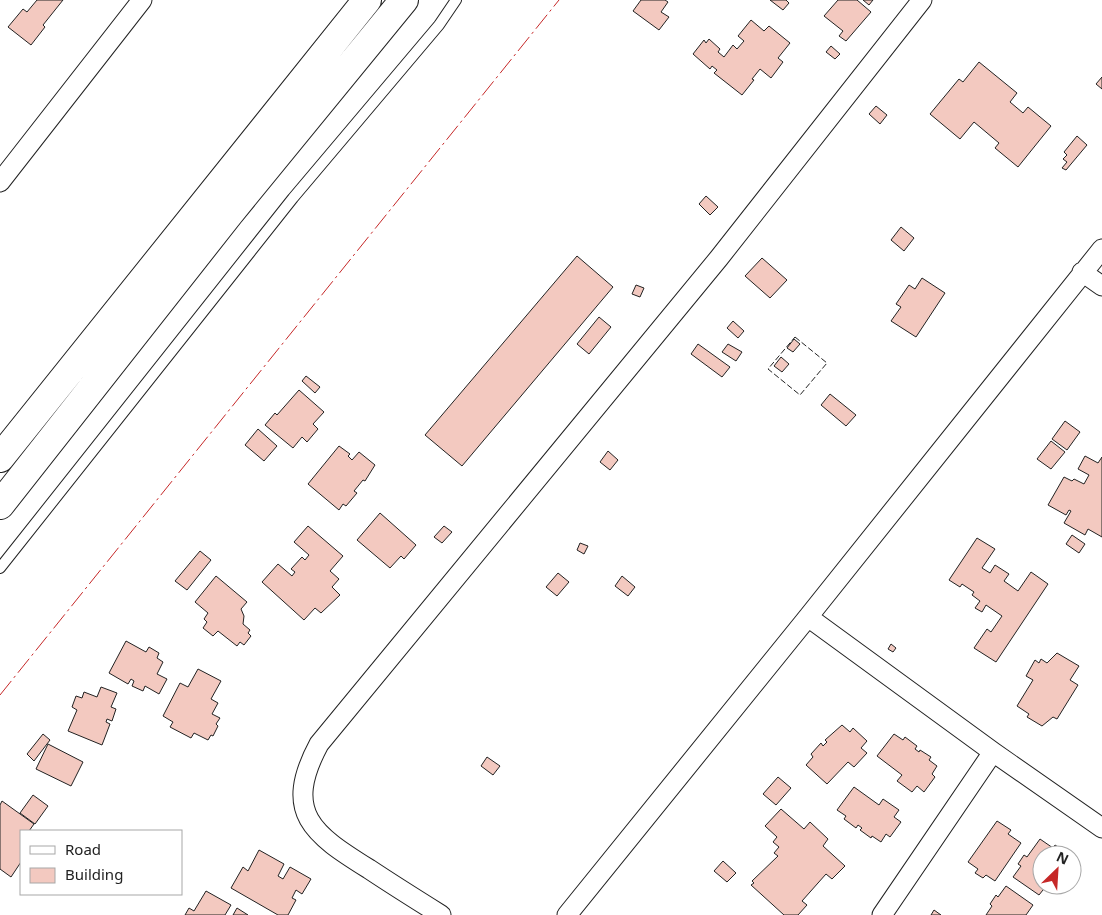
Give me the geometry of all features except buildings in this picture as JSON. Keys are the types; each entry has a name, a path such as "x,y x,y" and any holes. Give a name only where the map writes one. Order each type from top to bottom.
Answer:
{"highway":[{"path":"0,458 367,0"},
{"path":"0,505 229,214 404,0"}],"street":[{"path":"0,182 142,0"},
{"path":"441,915 330,845 314,828 305,808 303,788 307,767 311,759 319,744 725,250 922,0"},
{"path":"567,915 1102,249"},
{"path":"1082,272 1102,286"},
{"path":"808,617 993,752 1102,828"},
{"path":"882,915 993,752"}],"lane":[{"path":"0,568 286,206 432,32 456,0"}],"fence":[{"path":"795,337 827,363 800,395 768,369 795,337"}],"power":[{"path":"0,695 559,0"}]}
